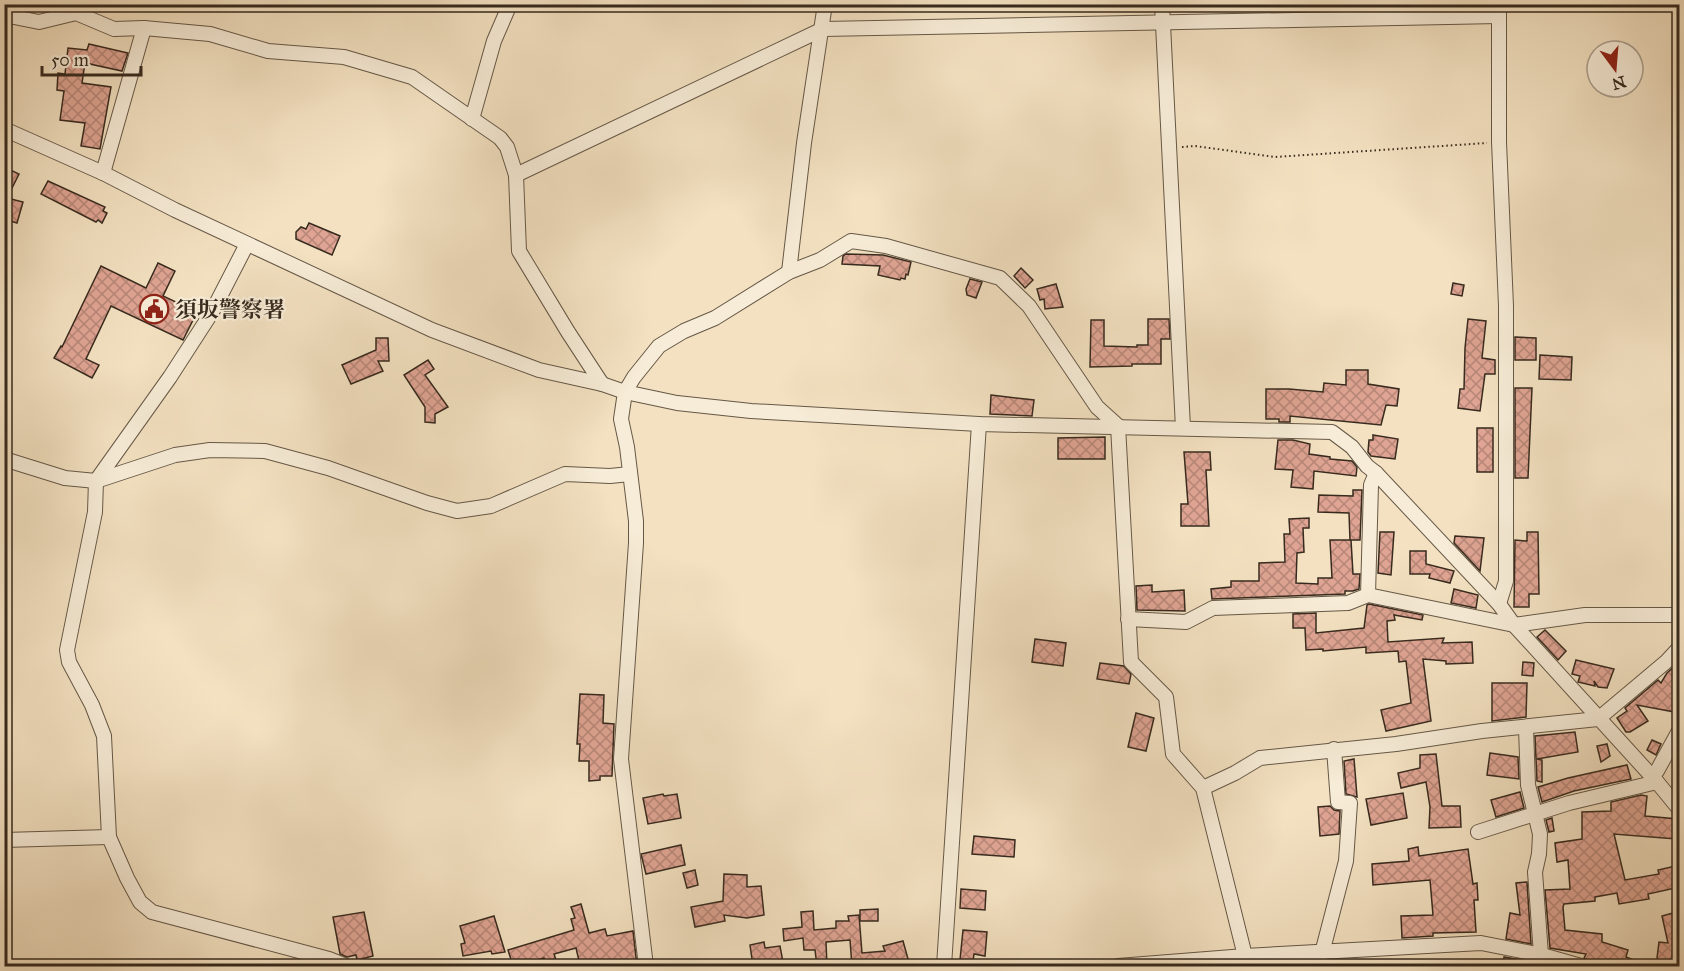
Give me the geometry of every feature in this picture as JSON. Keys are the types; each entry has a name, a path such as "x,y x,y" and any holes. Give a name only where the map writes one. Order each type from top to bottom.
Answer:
{"street":[{"path":"472,119 494,41 510,4"},
{"path":"789,272 804,143 825,4"},
{"path":"1162,4 1161,22 1183,428"},
{"path":"516,176 823,28 1161,22 1499,10 1499,142 1506,306 1506,581 1499,604"},
{"path":"4,15 39,21 76,13 114,28 210,33 268,51 344,57 412,76 500,138 507,147 516,176 519,251 602,384"},
{"path":"103,173 144,28"},
{"path":"4,129 103,173 247,244 432,330 539,370 602,384 625,392 677,403 751,411 979,424 1332,432 1352,447 1366,466 1376,473 1499,604 1514,625 1680,810"},
{"path":"646,966 621,759 636,543 636,521 627,447 621,419 625,392 659,346 684,331 715,318 789,272 820,260 851,241 886,246 1000,278 1029,306 1097,407 1118,426 1131,662 1166,697 1173,754 1203,788 1245,956"},
{"path":"247,244 212,312 96,481 95,512 68,650 69,662 92,705 104,736 109,837 127,879 140,902 152,912 329,959 346,966"},
{"path":"944,966 979,424"},
{"path":"4,459 65,478 96,481 175,455 210,450 265,451 328,468 427,503 457,511 491,506 565,474 610,476 630,474"},
{"path":"1368,595 1371,485 1376,473"},
{"path":"1128,619 1186,622 1213,608 1348,603 1368,595 1514,625 1586,615 1680,615"},
{"path":"1203,788 1260,758 1598,719 1667,661 1680,647"},
{"path":"1526,728 1528,785 1540,834 1535,872 1541,955"},
{"path":"1654,779 1680,729"},
{"path":"1322,953 1346,861 1350,803 1338,802 1334,750"},
{"path":"1478,832 1654,779"},
{"path":"4,840 109,837"},
{"path":"1118,966 1245,956 1481,943 1581,966"}],"path":[{"path":"1168,147 1195,146 1275,157 1499,142"}],"building":[{"path":"89,44 128,53 122,71 85,63 82,83 111,87 100,149 81,146 85,123 60,120 64,91 57,90 58,73 65,74 68,48 87,50"},
{"path":"4,167 19,174 7,198 23,202 17,223 4,219"},
{"path":"48,181 105,207 103,211 107,213 102,223 41,194"},
{"path":"309,223 340,236 332,255 296,239 296,232 301,227 306,229"},
{"path":"846,254 883,255 911,262 908,275 906,274 905,279 900,280 878,275 880,266 842,264 843,256"},
{"name":"須坂警察署","path":"158,263 175,271 163,296 197,312 183,340 111,306 86,359 99,365 92,378 54,358 62,347 101,266 146,288"},
{"path":"1021,268 1033,280 1025,288 1014,276"},
{"path":"970,279 982,282 976,298 967,295 966,289"},
{"path":"1453,283 1464,285 1462,296 1451,294"},
{"path":"1056,284 1063,307 1045,309 1044,299 1040,300 1037,289"},
{"path":"1148,319 1169,319 1170,339 1161,339 1161,364 1090,367 1091,320 1104,320 1104,346 1137,347 1137,345 1148,345"},
{"path":"1468,319 1486,321 1482,358 1495,360 1495,374 1485,374 1480,411 1458,408 1460,389 1464,389"},
{"path":"1515,337 1536,338 1536,360 1515,360"},
{"path":"376,338 388,338 389,361 378,361 383,371 351,384 342,365 376,350"},
{"path":"1540,355 1572,357 1571,380 1539,379"},
{"path":"428,360 434,369 425,375 448,407 435,414 435,423 425,422 425,407 404,375"},
{"path":"1346,370 1368,370 1368,384 1399,389 1397,406 1386,405 1381,425 1290,416 1290,422 1266,419 1266,389 1323,392 1324,383 1346,385"},
{"path":"1515,388 1532,388 1528,478 1515,478"},
{"path":"991,395 1034,400 1032,416 990,414"},
{"path":"1477,428 1493,428 1493,472 1477,472"},
{"path":"1373,435 1398,439 1395,459 1371,456 1368,452 1369,440 1373,440"},
{"path":"1105,437 1105,459 1058,459 1058,438"},
{"path":"1278,440 1293,440 1310,444 1309,454 1352,461 1357,467 1356,476 1314,471 1313,489 1291,487 1293,470 1275,469"},
{"path":"1184,452 1210,452 1211,470 1206,470 1209,526 1181,526 1181,504 1188,504"},
{"path":"1353,490 1362,490 1360,540 1351,540 1353,574 1360,574 1359,589 1345,591 1345,594 1212,599 1211,589 1231,587 1231,581 1259,581 1259,563 1285,562 1284,534 1290,534 1289,519 1309,518 1309,528 1303,528 1304,552 1297,553 1296,583 1318,584 1318,578 1332,578 1330,540 1350,540 1349,513 1318,512 1319,495 1353,496"},
{"path":"1380,532 1394,532 1391,575 1378,573"},
{"path":"1527,532 1538,532 1539,594 1529,594 1529,607 1514,607 1515,540 1527,541"},
{"path":"1455,536 1484,538 1480,571 1454,543"},
{"path":"1410,551 1426,551 1426,564 1454,571 1450,583 1429,578 1430,574 1410,574"},
{"path":"1152,585 1152,592 1184,590 1185,611 1137,610 1136,586"},
{"path":"1454,589 1478,595 1476,608 1451,603"},
{"path":"1369,604 1423,615 1422,620 1394,615 1395,620 1387,621 1388,642 1444,638 1442,643 1472,642 1473,663 1446,664 1446,661 1423,659 1431,721 1386,731 1381,710 1411,703 1406,661 1399,662 1398,651 1366,653 1366,647 1323,651 1323,649 1306,650 1305,628 1293,628 1293,614 1316,613 1316,633 1364,628"},
{"path":"1545,630 1566,651 1558,660 1537,637"},
{"path":"1035,639 1066,643 1063,666 1032,662"},
{"path":"1576,660 1614,669 1607,688 1598,687 1594,681 1595,686 1578,682 1580,676 1572,674"},
{"path":"1680,661 1680,713 1637,705 1648,721 1626,732 1617,718 1627,711 1625,708 1658,680 1661,683 1667,673"},
{"path":"1523,662 1534,663 1533,676 1522,675"},
{"path":"1100,663 1124,666 1131,674 1129,684 1097,679"},
{"path":"1492,683 1527,683 1526,717 1492,721"},
{"path":"580,694 604,695 603,723 614,724 612,776 600,776 600,780 589,781 589,761 579,761 580,744 577,744"},
{"path":"1136,713 1154,718 1146,751 1128,747"},
{"path":"1575,732 1578,752 1537,759 1542,760 1542,782 1537,781 1535,736"},
{"path":"1652,740 1661,744 1656,755 1647,750"},
{"path":"1607,744 1610,756 1601,762 1597,746"},
{"path":"1490,753 1518,757 1519,779 1487,775"},
{"path":"1436,754 1442,806 1460,806 1461,827 1429,828 1430,807 1426,782 1401,788 1398,773 1420,768 1420,755"},
{"path":"1354,759 1357,797 1346,794 1344,761"},
{"path":"1627,765 1631,779 1574,791 1542,802 1538,787"},
{"path":"1520,792 1524,808 1496,817 1491,800"},
{"path":"1403,793 1407,818 1371,825 1366,799"},
{"path":"663,794 664,796 677,794 681,818 648,824 643,798"},
{"path":"1641,795 1647,796 1645,816 1678,819 1676,839 1614,834 1625,880 1659,874 1658,870 1680,865 1680,887 1648,894 1649,899 1619,904 1617,893 1595,897 1595,901 1564,904 1563,907 1565,930 1602,934 1602,942 1628,950 1626,957 1647,966 1613,966 1587,960 1584,958 1586,954 1550,948 1545,890 1570,889 1568,860 1557,862 1555,843 1582,839 1582,812 1611,811 1611,802"},
{"path":"1330,806 1340,811 1339,834 1320,836 1318,807"},
{"path":"1552,818 1554,831 1549,832 1546,820"},
{"path":"974,836 1015,840 1014,857 972,854"},
{"path":"681,845 685,865 646,874 641,854"},
{"path":"1418,847 1419,856 1468,849 1473,884 1477,883 1478,900 1474,900 1476,932 1433,933 1433,936 1402,938 1401,916 1433,915 1430,880 1373,885 1372,864 1409,861 1408,849"},
{"path":"695,870 698,885 687,888 683,873"},
{"path":"724,874 747,875 747,887 761,886 764,915 747,918 724,915 725,921 695,927 691,907 723,901"},
{"path":"1527,882 1531,944 1506,939 1510,913 1520,915 1516,883"},
{"path":"961,889 986,891 985,910 960,908"},
{"path":"581,904 589,933 605,929 607,936 633,931 637,966 598,966 597,961 580,965 576,948 554,954 558,966 546,966 544,958 524,964 524,966 513,966 508,950 574,930 571,919 575,918 571,907"},
{"path":"878,909 878,921 860,921 860,910"},
{"path":"813,911 814,930 836,928 836,921 849,921 848,916 859,915 862,953 885,951 883,946 903,941 910,966 852,966 850,940 826,942 827,966 817,966 815,950 804,950 803,938 784,941 783,929 802,927 801,912"},
{"path":"1680,911 1680,927 1676,928 1671,966 1656,966 1659,942 1668,943 1662,916"},
{"path":"364,912 373,956 357,960 356,955 347,957 340,954 333,917"},
{"path":"494,916 505,952 492,954 491,951 463,956 461,944 465,943 460,926"},
{"path":"963,930 987,932 985,956 974,954 973,961 960,960"},
{"path":"764,942 765,948 780,946 783,962 753,966 750,945"},
{"path":"1504,957 1533,962 1532,966 1503,966"}],"place":[{"name":"須坂警察署","path":"154,309"}]}
